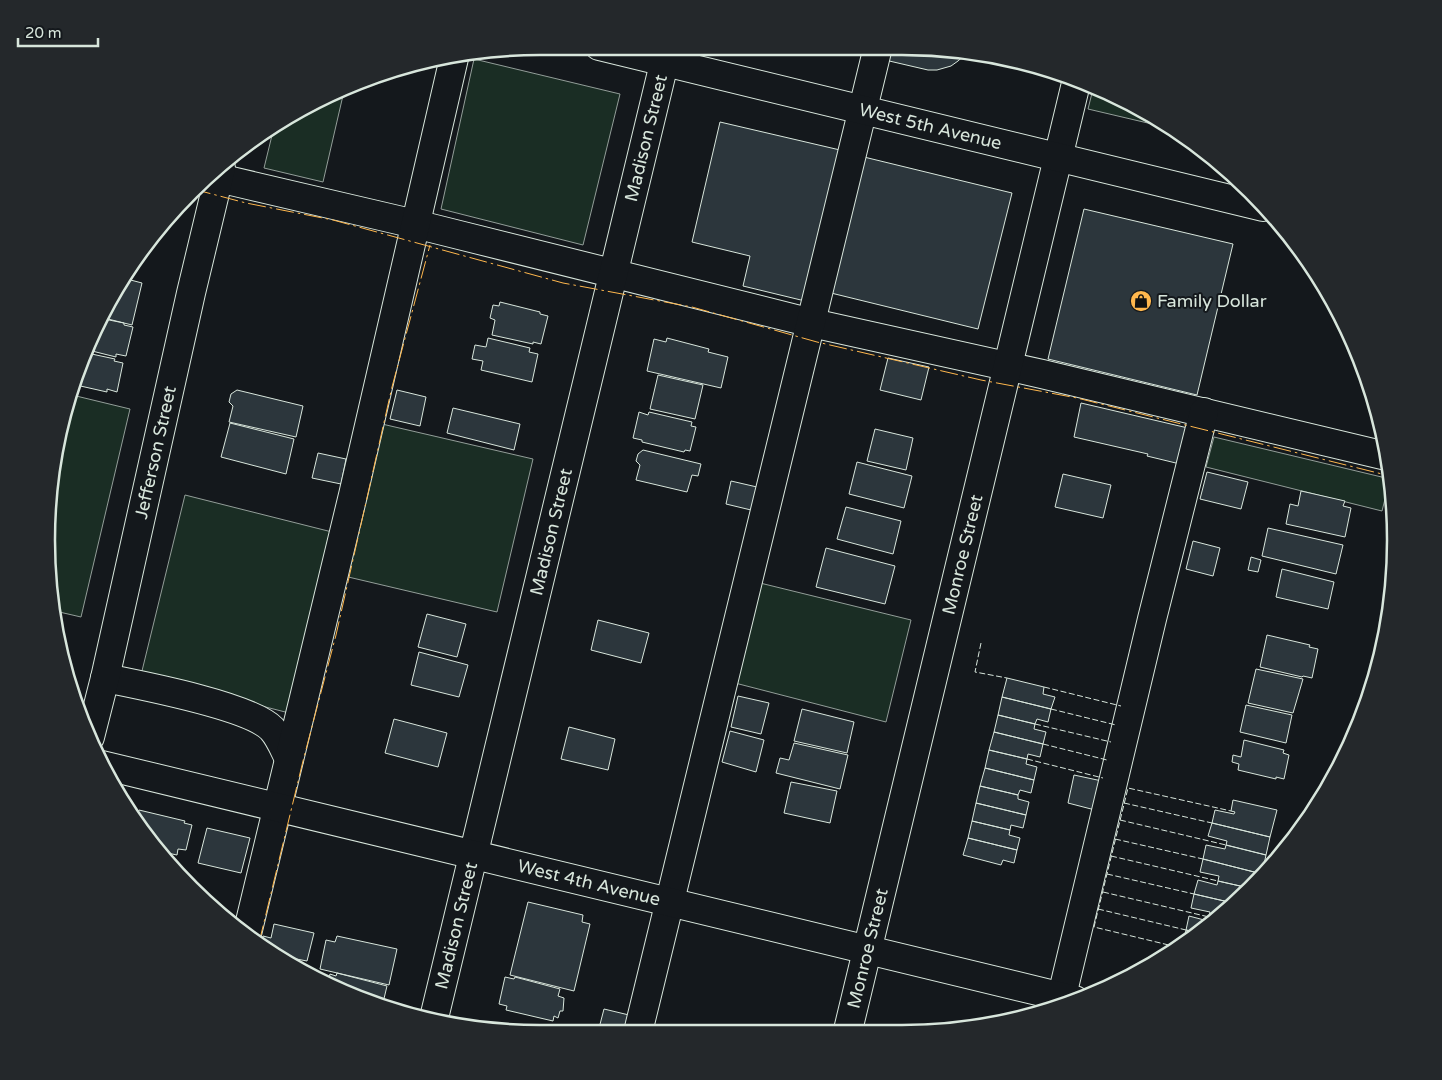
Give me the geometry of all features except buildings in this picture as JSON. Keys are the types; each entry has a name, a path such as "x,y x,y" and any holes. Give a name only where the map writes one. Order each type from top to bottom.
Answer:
{"street":[{"name":"West 5th Avenue","path":"666,55 863,110 1250,202"},
{"name":"Madison Street","path":"435,1013 666,55"},
{"path":"640,1025 876,55"},
{"path":"249,927 353,495 453,63"},
{"name":"Monroe Street","path":"849,1025 1075,87"},
{"path":"220,175 812,323 1204,412 1379,454"},
{"name":"Jefferson Street","path":"93,727 216,179"},
{"path":"1067,996 1152,619 1204,412"},
{"path":"105,678 202,700 259,720 271,728 288,759"},
{"name":"West 4th Avenue","path":"112,767 868,950 1058,999"}],"green space":[{"path":"474,59 620,94 583,245 441,209"},
{"path":"1092,94 1117,105 1149,123 1088,109"},
{"path":"343,97 323,182 264,168 272,137 297,120"},
{"path":"77,396 130,409 81,617 60,612 55,540 59,477 64,445"},
{"path":"382,424 533,459 497,612 344,576"},
{"path":"1214,437 1383,477 1385,499 1382,511 1206,467"},
{"path":"185,495 336,533 293,714 141,675"},
{"path":"760,583 911,620 886,722 735,683"}],"fence":[{"path":"981,643 975,672 1007,678"},
{"path":"1044,687 1121,706"},
{"path":"1051,709 1116,725"},
{"path":"1035,724 1111,742"},
{"path":"1043,744 1107,760"},
{"path":"1027,759 1103,778"},
{"path":"1168,945 1094,927 1128,788 1231,811"},
{"path":"1124,803 1212,823"},
{"path":"1120,820 1226,845"},
{"path":"1115,839 1203,859"},
{"path":"1111,856 1218,881"},
{"path":"1107,874 1194,894"},
{"path":"1103,892 1207,917"},
{"path":"1098,909 1186,930"}],"power":[{"path":"203,192 246,203 333,220 563,283 692,307 817,342 981,380 1077,398 1383,474"},
{"path":"261,936 336,635 392,387 430,245"}],"place":[{"name":"Family Dollar","path":"1141,301"}]}
